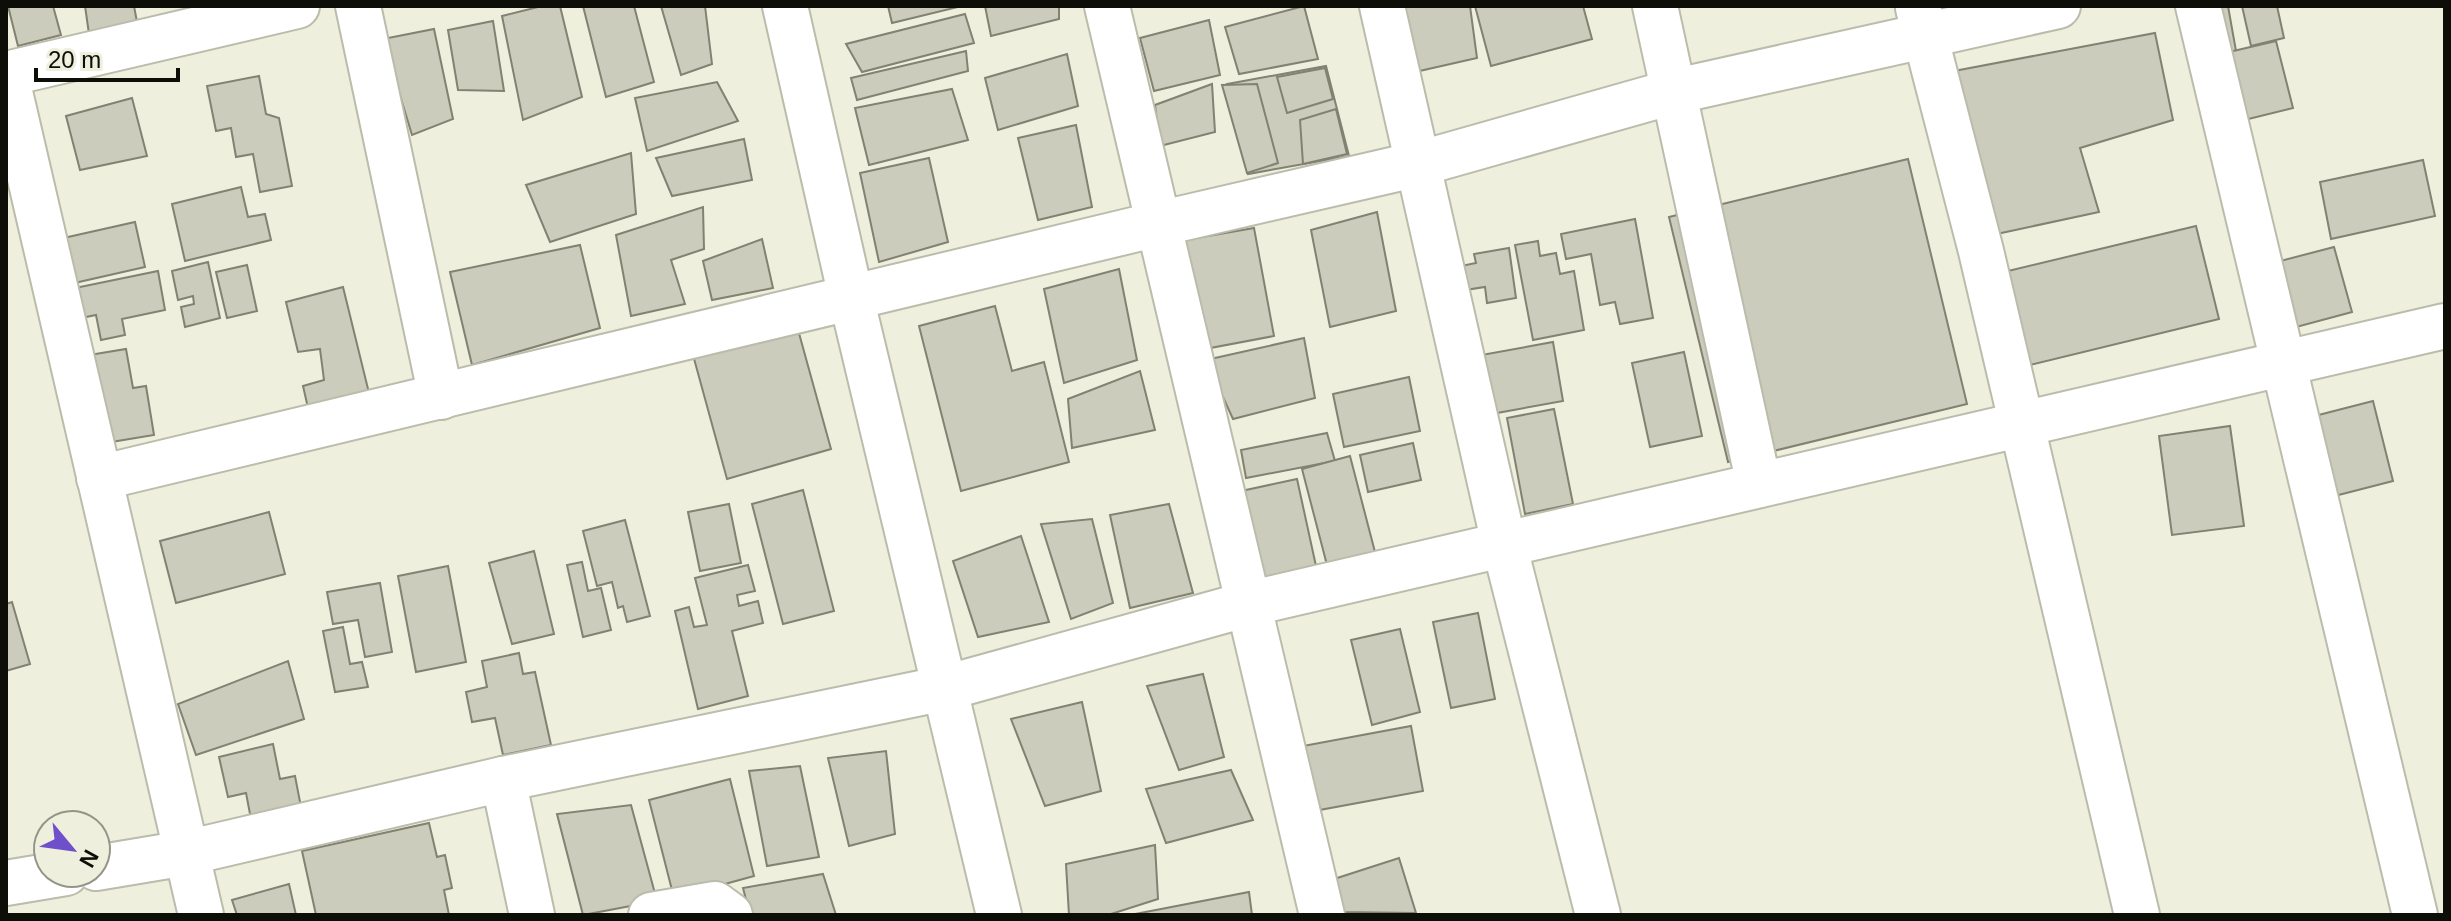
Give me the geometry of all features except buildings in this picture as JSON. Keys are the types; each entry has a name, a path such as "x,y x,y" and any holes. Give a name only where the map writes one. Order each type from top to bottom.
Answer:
{"street":[{"path":"201,915 6,75 297,6"},
{"path":"358,6 441,397"},
{"path":"785,6 851,297 999,915"},
{"path":"1107,6 1322,915"},
{"path":"1382,6 1504,544 1598,915"},
{"path":"1655,6 1759,485"},
{"path":"99,478 1418,164 1921,21 2058,6"},
{"path":"2198,6 2415,915"},
{"path":"1921,21 1981,251 2137,915"},
{"path":"112,865 186,853 503,779 945,688 1248,604 2445,326"},
{"path":"503,779 532,915"},
{"path":"6,883 32,879"},
{"path":"651,915 715,904 730,915"}]}
